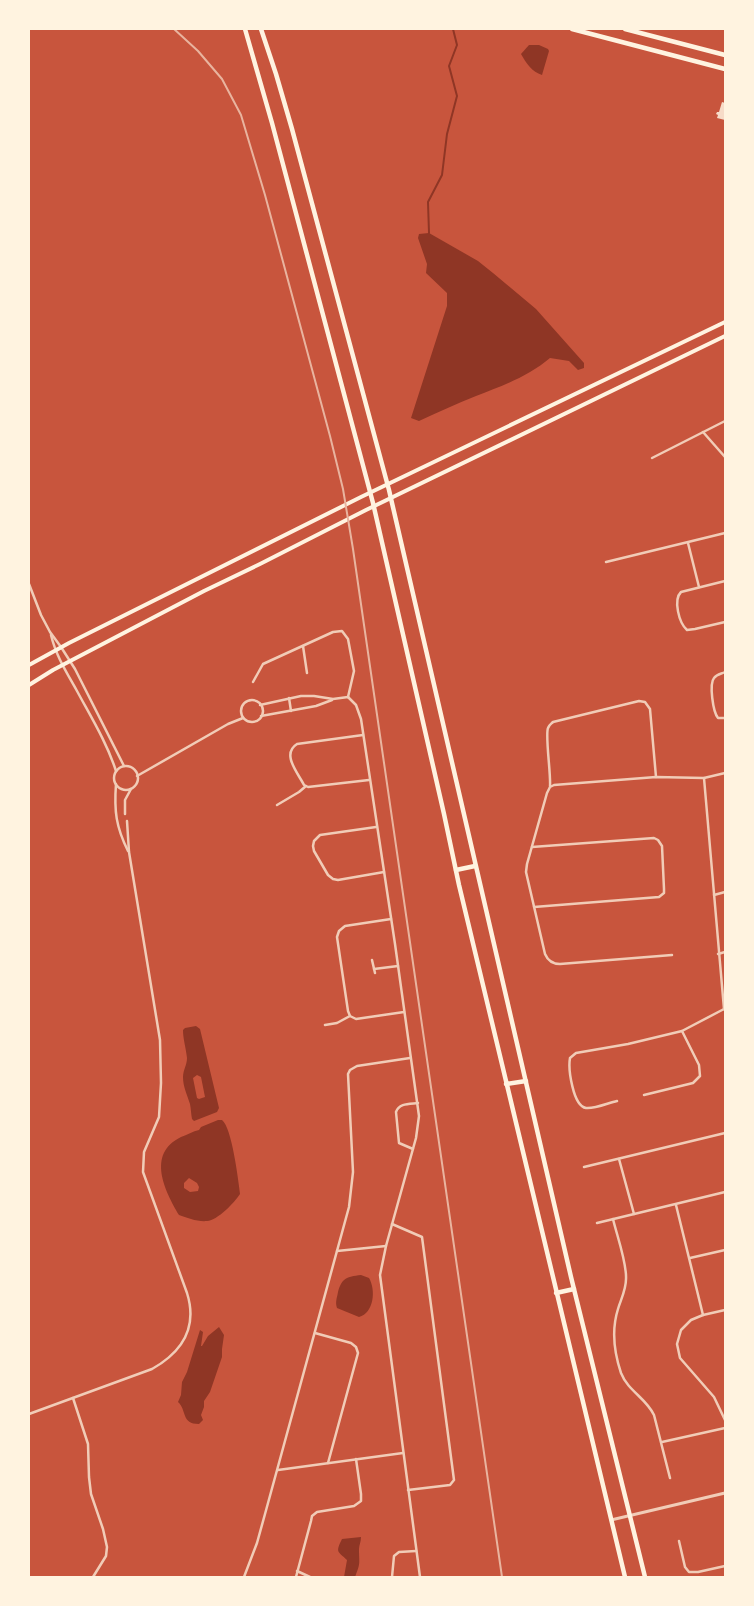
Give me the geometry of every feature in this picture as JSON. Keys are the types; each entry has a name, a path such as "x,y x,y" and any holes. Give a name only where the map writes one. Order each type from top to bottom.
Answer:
{"main road":[{"path":"245,29 272,123 373,503 506,1084 625,1577"},
{"path":"261,29 279,82 389,490 574,1290 645,1577"},
{"path":"572,29 725,69"},
{"path":"625,29 725,55"},
{"path":"29,666 55,650 405,476 725,322"},
{"path":"29,685 62,665 204,591 408,489 725,336"},
{"path":"456,870 475,866"},
{"path":"506,1084 526,1081"},
{"path":"556,1292 574,1290"}],"street":[{"path":"652,458 725,421"},
{"path":"703,432 725,457"},
{"path":"606,562 725,533"},
{"path":"688,542 699,587"},
{"path":"725,581 681,592 678,596 678,605 684,628 689,630 725,622"},
{"path":"29,584 41,615 70,661 124,766 134,770 137,776 136,782 125,800 125,814"},
{"path":"254,682 263,664 333,632 342,631 346,634 354,671 348,698"},
{"path":"50,632 62,665 88,711 116,771 114,778 116,784 116,818 122,839 129,852"},
{"path":"303,646 307,673"},
{"path":"725,672 716,676 711,687 715,714 718,718 725,718"},
{"path":"260,705 289,698 314,696 333,699 348,698 356,705 359,711 418,1103 419,1126 380,1267 380,1279 420,1577"},
{"path":"289,698 291,711"},
{"path":"261,716 262,709 260,705 253,701 246,702 241,711 243,718 253,722 261,716 316,706 333,699"},
{"path":"656,778 650,709 645,702 639,701 553,722 547,731 551,773 550,787 547,792 526,872 548,960 560,964 672,955"},
{"path":"137,776 228,724 243,718"},
{"path":"363,735 299,744 292,747 290,759 306,786 312,788 369,780"},
{"path":"116,771 124,766"},
{"path":"550,787 554,785 656,778 704,778 725,773"},
{"path":"617,1101 588,1108 583,1107 578,1102 568,1067 570,1058 576,1053 628,1044 682,1031 724,1009 704,778"},
{"path":"116,784 125,789 132,788"},
{"path":"277,805 306,786"},
{"path":"29,1414 146,1372 176,1352 188,1331 191,1317 187,1293 143,1172 144,1152 159,1117 161,1083 160,1040 129,852 127,822"},
{"path":"377,827 320,835 314,841 313,848 328,875 335,880 384,872"},
{"path":"532,847 654,838 662,846 664,889 662,894 657,897 534,907"},
{"path":"714,895 725,892"},
{"path":"391,919 345,926 338,933 337,937 350,1016 359,1019 404,1012"},
{"path":"718,954 725,952"},
{"path":"372,960 375,973"},
{"path":"374,969 398,966"},
{"path":"325,1025 337,1023 350,1016"},
{"path":"644,1095 693,1083 700,1076 699,1065 682,1031"},
{"path":"244,1577 257,1543 278,1470 350,1207 353,1172 348,1074 352,1068 357,1066 410,1058"},
{"path":"413,1149 399,1143 396,1112 397,1108 401,1105 418,1103"},
{"path":"584,1168 725,1133"},
{"path":"619,1159 634,1214"},
{"path":"597,1223 725,1192"},
{"path":"676,1204 703,1315"},
{"path":"613,1220 626,1277 625,1288 614,1323 614,1342 621,1371 627,1385 645,1401 653,1412 670,1478"},
{"path":"392,1224 422,1237 454,1480 450,1485 408,1490"},
{"path":"337,1252 386,1246"},
{"path":"690,1258 725,1250"},
{"path":"725,1310 703,1315 692,1320 681,1330 677,1344 685,1365 714,1397 725,1420"},
{"path":"315,1333 351,1343 356,1347 358,1353 328,1463"},
{"path":"73,1398 88,1444 91,1494 107,1547 106,1556 94,1577"},
{"path":"662,1442 725,1428"},
{"path":"278,1470 403,1453"},
{"path":"296,1577 310,1521 315,1514 354,1506 360,1501 361,1494 356,1459"},
{"path":"611,1520 725,1493"},
{"path":"679,1541 689,1572 725,1566"},
{"path":"392,1577 394,1556 399,1552 416,1551"},
{"path":"297,1571 310,1577"}],"shaded area":[{"path":"529,45 539,45 549,51 542,75 538,74 527,64 521,54"},
{"path":"429,233 478,261 536,309 584,363 584,368 578,370 569,361 550,358 533,370 505,384 419,421 411,418 447,306 447,293 426,273 427,264 418,238 419,234"},
{"path":"196,1026 200,1029 219,1108 217,1112 194,1121 183,1081 187,1058 183,1033 185,1028","holes":["197,1075 201,1077 205,1097 199,1099 197,1098 193,1078"]},
{"path":"218,1120 222,1120 226,1125 234,1154 240,1194 221,1214 207,1221 179,1215 164,1184 161,1163 164,1153 170,1144 181,1137 199,1130 201,1127","holes":["189,1178 197,1183 198,1191 190,1192 184,1188 184,1183"]},
{"path":"361,1275 369,1278 373,1295 368,1311 359,1317 337,1308 336,1302 343,1281"},
{"path":"219,1327 224,1335 222,1357 210,1392 204,1401 201,1415 203,1420 199,1424 189,1422 178,1402 181,1395 182,1382 200,1330 203,1332 202,1346 208,1336"},
{"path":"361,1537 359,1566 355,1577 344,1577 347,1560 338,1551 342,1539"}],"building":[{"path":"722,102 725,103 725,120 717,118 718,115 716,114 719,112"}],"waterway":[{"path":"429,233 428,202 442,175 447,134 457,96 449,66 457,45 453,29"}],"railway":[{"path":"174,29 198,51 222,79 241,115 265,195 343,489 502,1577"}]}
